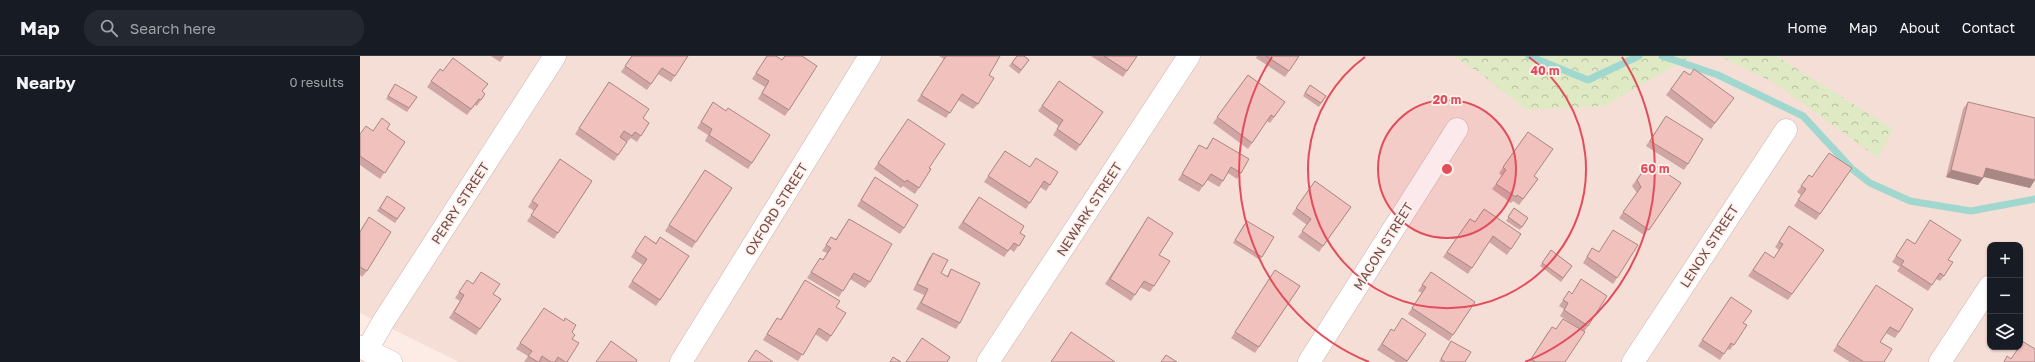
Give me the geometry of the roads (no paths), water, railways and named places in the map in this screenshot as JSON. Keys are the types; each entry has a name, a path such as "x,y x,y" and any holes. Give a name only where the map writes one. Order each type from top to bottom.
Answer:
{"street":[{"name":"PERRY STREET","path":"363,349 383,322 555,56"},
{"name":"OXFORD STREET","path":"682,362 870,56"},
{"name":"NEWARK STREET","path":"988,362 1189,56"},
{"name":"MACON STREET","path":"1309,362 1457,129"},
{"name":"LENOX STREET","path":"1633,362 1786,130"},
{"path":"1940,362 1987,291"},
{"path":"363,349 391,362"}],"waterway":[{"path":"1529,56 1588,80 1639,56"},
{"path":"1662,56 1718,75 1803,116 1852,169 1870,183 1910,201 1971,211 2035,199"}]}
